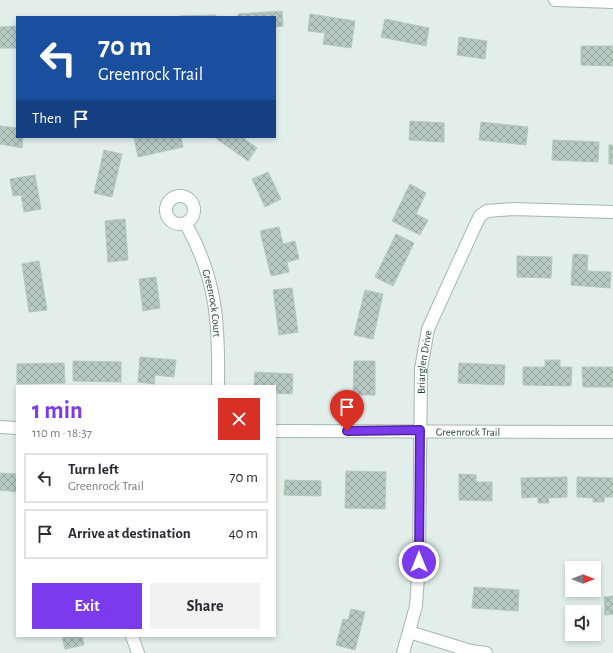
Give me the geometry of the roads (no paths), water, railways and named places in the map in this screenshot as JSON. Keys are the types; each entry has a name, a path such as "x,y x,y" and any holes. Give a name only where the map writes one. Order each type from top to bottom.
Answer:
{"street":[{"path":"555,0 613,2"},
{"name":"Briarglen Drive","path":"403,653 416,606 419,562 421,369 428,329 475,226 485,207 613,212"},
{"name":"Greenrock Court","path":"186,224 199,248 206,267 216,309 218,385"},
{"path":"0,427 16,428"},
{"name":"Greenrock Trail","path":"276,431 420,430 613,432"},
{"path":"409,632 471,651 486,653"},
{"path":"132,637 138,653"}]}
